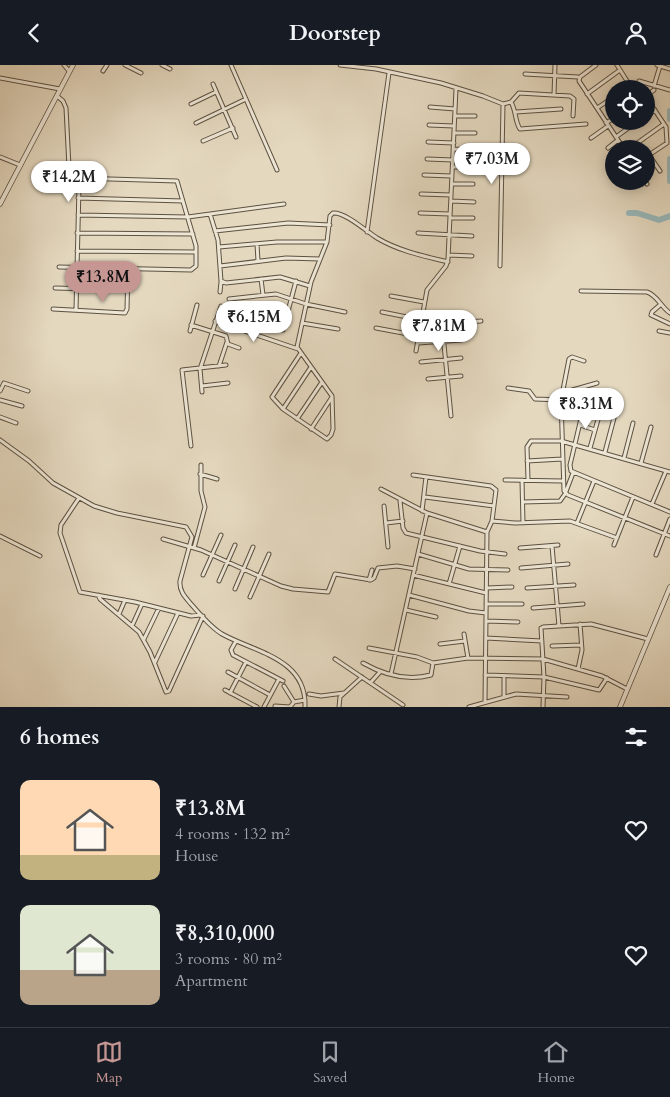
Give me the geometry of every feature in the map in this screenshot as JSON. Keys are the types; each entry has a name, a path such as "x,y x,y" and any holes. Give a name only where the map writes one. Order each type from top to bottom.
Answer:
{"street":[{"path":"64,65 69,71"},
{"path":"0,204 17,163 73,65"},
{"path":"104,71 107,65"},
{"path":"125,65 141,73"},
{"path":"162,65 170,69"},
{"path":"232,65 277,170"},
{"path":"340,65 441,83 503,104 511,102 519,93 573,97 573,116"},
{"path":"554,95 555,65"},
{"path":"596,65 580,77 579,81 605,121"},
{"path":"616,65 626,80"},
{"path":"655,83 659,65 670,69"},
{"path":"587,93 620,70"},
{"path":"367,232 389,73"},
{"path":"526,74 578,77"},
{"path":"0,78 60,89"},
{"path":"212,83 236,137"},
{"path":"655,88 670,91"},
{"path":"416,351 427,290 448,262 456,89"},
{"path":"191,104 216,92"},
{"path":"57,96 66,107 69,167 79,187 76,310"},
{"path":"196,123 246,99"},
{"path":"511,102 516,112 517,126 520,129 586,124"},
{"path":"597,108 605,103"},
{"path":"500,266 503,104"},
{"path":"430,107 455,109"},
{"path":"516,112 561,109"},
{"path":"655,110 666,127 667,143 655,151"},
{"path":"455,115 475,116"},
{"path":"429,125 454,125"},
{"path":"642,140 664,125"},
{"path":"591,138 605,126"},
{"path":"203,141 233,128"},
{"path":"611,130 617,139 628,130"},
{"path":"454,133 475,133"},
{"path":"428,143 454,143"},
{"path":"453,149 474,150"},
{"path":"0,157 17,163"},
{"path":"427,159 453,160"},
{"path":"655,165 660,171"},
{"path":"452,167 474,167"},
{"path":"424,175 452,176"},
{"path":"59,267 194,269 196,266 193,234 178,184 174,181 76,178"},
{"path":"452,184 473,184"},
{"path":"422,194 451,195"},
{"path":"78,198 184,201"},
{"path":"451,201 474,202"},
{"path":"78,215 188,217 284,205"},
{"path":"298,349 310,286 327,242 330,216 333,213 400,250 448,262"},
{"path":"420,213 473,219"},
{"path":"210,214 219,247 222,281 220,292"},
{"path":"215,231 288,223 330,225"},
{"path":"78,233 193,234"},
{"path":"418,233 472,236"},
{"path":"219,247 302,241 327,242"},
{"path":"257,244 258,261"},
{"path":"77,251 196,252"},
{"path":"449,255 472,256"},
{"path":"220,266 286,258 320,259"},
{"path":"53,309 125,313 127,309 128,269"},
{"path":"222,281 226,283 280,277 310,286"},
{"path":"262,279 263,295"},
{"path":"283,330 296,281"},
{"path":"55,288 128,290"},
{"path":"581,291 647,292 655,296 660,305 670,313"},
{"path":"229,299 276,294 306,304 345,312"},
{"path":"390,296 424,302"},
{"path":"190,331 197,305"},
{"path":"660,305 651,315 670,324"},
{"path":"202,392 200,368 221,306"},
{"path":"382,312 422,320"},
{"path":"215,321 298,349 301,353 322,382 334,401 331,435 327,439 283,409 273,399 272,395 301,353"},
{"path":"428,325 481,321"},
{"path":"302,323 338,329"},
{"path":"442,324 451,415"},
{"path":"191,325 226,336 228,344 239,348"},
{"path":"376,328 419,336"},
{"path":"659,331 670,333"},
{"path":"220,366 227,341"},
{"path":"418,343 461,341"},
{"path":"584,361 572,357 569,359 561,400 562,481 566,493 670,535"},
{"path":"421,362 461,358"},
{"path":"191,446 182,370 226,365"},
{"path":"283,409 311,367"},
{"path":"428,379 461,376"},
{"path":"297,419 322,382"},
{"path":"0,391 4,383 28,391"},
{"path":"202,385 228,383"},
{"path":"562,393 597,383"},
{"path":"508,388 527,390 535,399 561,400"},
{"path":"311,429 332,397"},
{"path":"0,399 22,406"},
{"path":"582,413 569,469 573,473 670,512"},
{"path":"590,448 599,416"},
{"path":"0,417 16,423"},
{"path":"605,452 614,418"},
{"path":"624,458 633,423"},
{"path":"580,425 595,429"},
{"path":"641,463 651,427"},
{"path":"0,440 29,461 53,483 79,498 110,511 186,527 192,537 192,547"},
{"path":"528,480 528,441 561,441 668,471 652,504"},
{"path":"527,461 562,459"},
{"path":"201,465 201,491 205,507 180,586 184,596 214,629 236,641 258,648 290,668 302,687 305,707"},
{"path":"522,502 560,501 566,493 573,473"},
{"path":"200,474 217,479"},
{"path":"413,475 494,487 496,492 492,521 487,532 485,702"},
{"path":"422,511 426,477"},
{"path":"504,480 562,481"},
{"path":"522,480 523,523"},
{"path":"578,523 594,481"},
{"path":"382,489 400,501 422,511 487,532"},
{"path":"425,497 494,506"},
{"path":"614,545 634,497"},
{"path":"79,498 61,525 60,533 78,590 84,593 142,603 195,617 202,616"},
{"path":"400,501 406,533 422,535 487,553 506,554"},
{"path":"384,507 388,547"},
{"path":"391,674 427,513"},
{"path":"656,555 670,519"},
{"path":"386,523 403,521"},
{"path":"492,521 523,523 567,521 578,523 617,538"},
{"path":"203,575 221,535"},
{"path":"0,536 40,556"},
{"path":"163,539 192,547 288,588 326,592 329,590 337,574 369,580 374,578 376,569 380,567 397,566 414,569"},
{"path":"219,581 235,545"},
{"path":"520,548 558,545"},
{"path":"449,584 460,546"},
{"path":"552,546 559,626"},
{"path":"235,589 253,547"},
{"path":"250,597 269,554"},
{"path":"418,554 454,565 487,571 508,570"},
{"path":"521,568 568,564"},
{"path":"369,580 372,570"},
{"path":"413,575 486,593"},
{"path":"528,588 574,585"},
{"path":"486,587 512,587"},
{"path":"620,707 670,587"},
{"path":"98,595 100,599 119,614 144,639 155,662 165,691 168,692 202,616"},
{"path":"409,595 469,611 486,613"},
{"path":"119,614 125,600"},
{"path":"132,626 142,603"},
{"path":"486,604 522,604"},
{"path":"533,608 584,604"},
{"path":"144,639 159,608"},
{"path":"406,610 436,617"},
{"path":"155,662 178,613"},
{"path":"486,621 518,622"},
{"path":"578,669 581,645 580,624"},
{"path":"543,707 542,627 591,624 648,639"},
{"path":"464,634 468,658"},
{"path":"486,638 542,641"},
{"path":"236,641 231,653 281,680 264,707"},
{"path":"440,645 465,641"},
{"path":"552,647 581,645"},
{"path":"369,648 433,663 486,657 543,659 607,678 627,689"},
{"path":"335,659 403,705"},
{"path":"230,693 246,662"},
{"path":"363,663 380,671 407,679 431,675 433,663"},
{"path":"371,683 380,671"},
{"path":"228,672 270,695"},
{"path":"486,675 544,677 599,690 607,678"},
{"path":"504,676 504,696"},
{"path":"339,707 340,697 362,677"},
{"path":"284,686 294,702"},
{"path":"224,690 258,707"},
{"path":"309,694 321,697 344,693"},
{"path":"470,707 504,696 543,695 567,697"},
{"path":"275,706 290,707 294,702 305,700"}],"waterway":[{"path":"670,111 670,119"},
{"path":"670,159 670,181"},
{"path":"629,213 637,213 659,220 670,216"}]}
